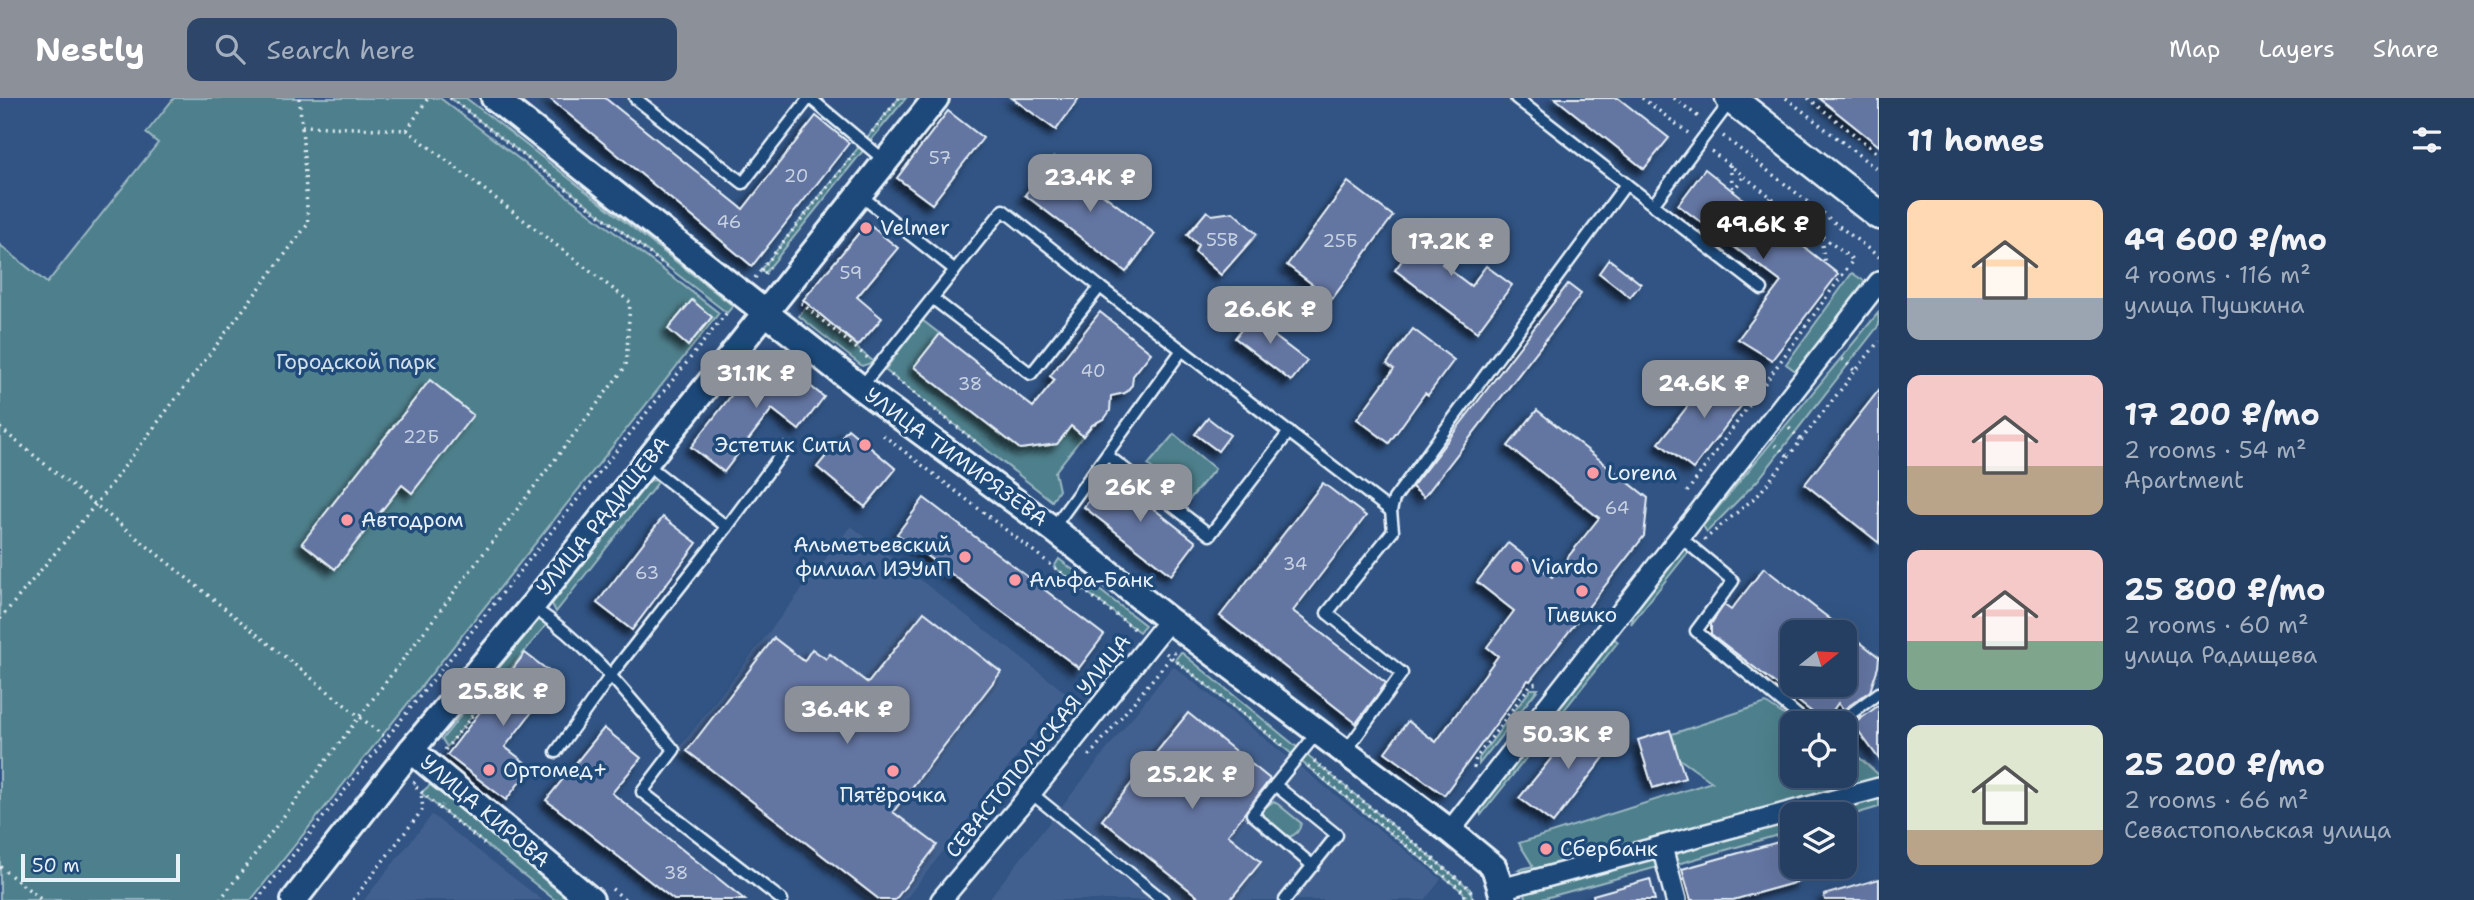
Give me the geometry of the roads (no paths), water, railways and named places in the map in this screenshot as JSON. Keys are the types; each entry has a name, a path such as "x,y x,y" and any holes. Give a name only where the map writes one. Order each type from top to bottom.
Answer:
{"main road":[{"path":"1739,101 1879,215"}],"street":[{"name":"УЛИЦА ТИМИРЯЗЕВА","path":"494,98 861,388 1053,529 1169,621 1450,831 1494,867 1503,895"},
{"name":"УЛИЦА РАДИЩЕВА","path":"294,900 400,748 532,606 936,98"},
{"path":"1450,831 1687,543 1879,282"},
{"name":"СЕВАСТОПОЛЬСКАЯ УЛИЦА","path":"940,900 1031,793 1169,621"},
{"name":"УЛИЦА КИРОВА","path":"400,748 591,900"},
{"path":"1503,895 1662,847 1879,788"},
{"path":"1662,847 1676,900"}],"lane":[{"path":"635,98 743,183 809,98 886,162"},
{"path":"1516,98 1762,289"},
{"path":"1653,205 1712,127 1739,101"},
{"path":"1344,753 1402,673 1327,613 1393,531 1391,511 1394,499 1626,184"},
{"path":"859,194 955,270"},
{"path":"861,388 1003,210 1391,511"},
{"path":"932,298 1031,374 1100,287"},
{"path":"1053,529 1182,350"},
{"path":"1107,455 1210,535 1289,432"},
{"path":"555,752 785,449"},
{"path":"645,464 727,527"},
{"path":"1687,543 1733,581 1696,631 1793,711"},
{"path":"532,606 551,619 611,675 674,750 642,792 782,900"},
{"path":"1855,711 1879,693"},
{"path":"1312,866 1252,814 1317,733"},
{"path":"1275,785 1337,835 1285,900"},
{"path":"1031,793 1163,900"}],"place":[{"name":"Velmer","path":"866,228"},
{"name":"Эстетик Сити","path":"865,445"},
{"name":"Lorena","path":"1593,473"},
{"name":"Автодром","path":"347,520"},
{"name":"Альметьевский филиал ИЭУиП","path":"965,557"},
{"name":"Viardo","path":"1517,567"},
{"name":"Альфа-Банк","path":"1015,580"},
{"name":"Гивико","path":"1582,591"},
{"name":"Ортомед+","path":"489,770"},
{"name":"Пятёрочка","path":"893,771"},
{"name":"Сбербанк","path":"1546,849"}],"park label":[{"name":"Городской парк","path":"356,362"}]}
